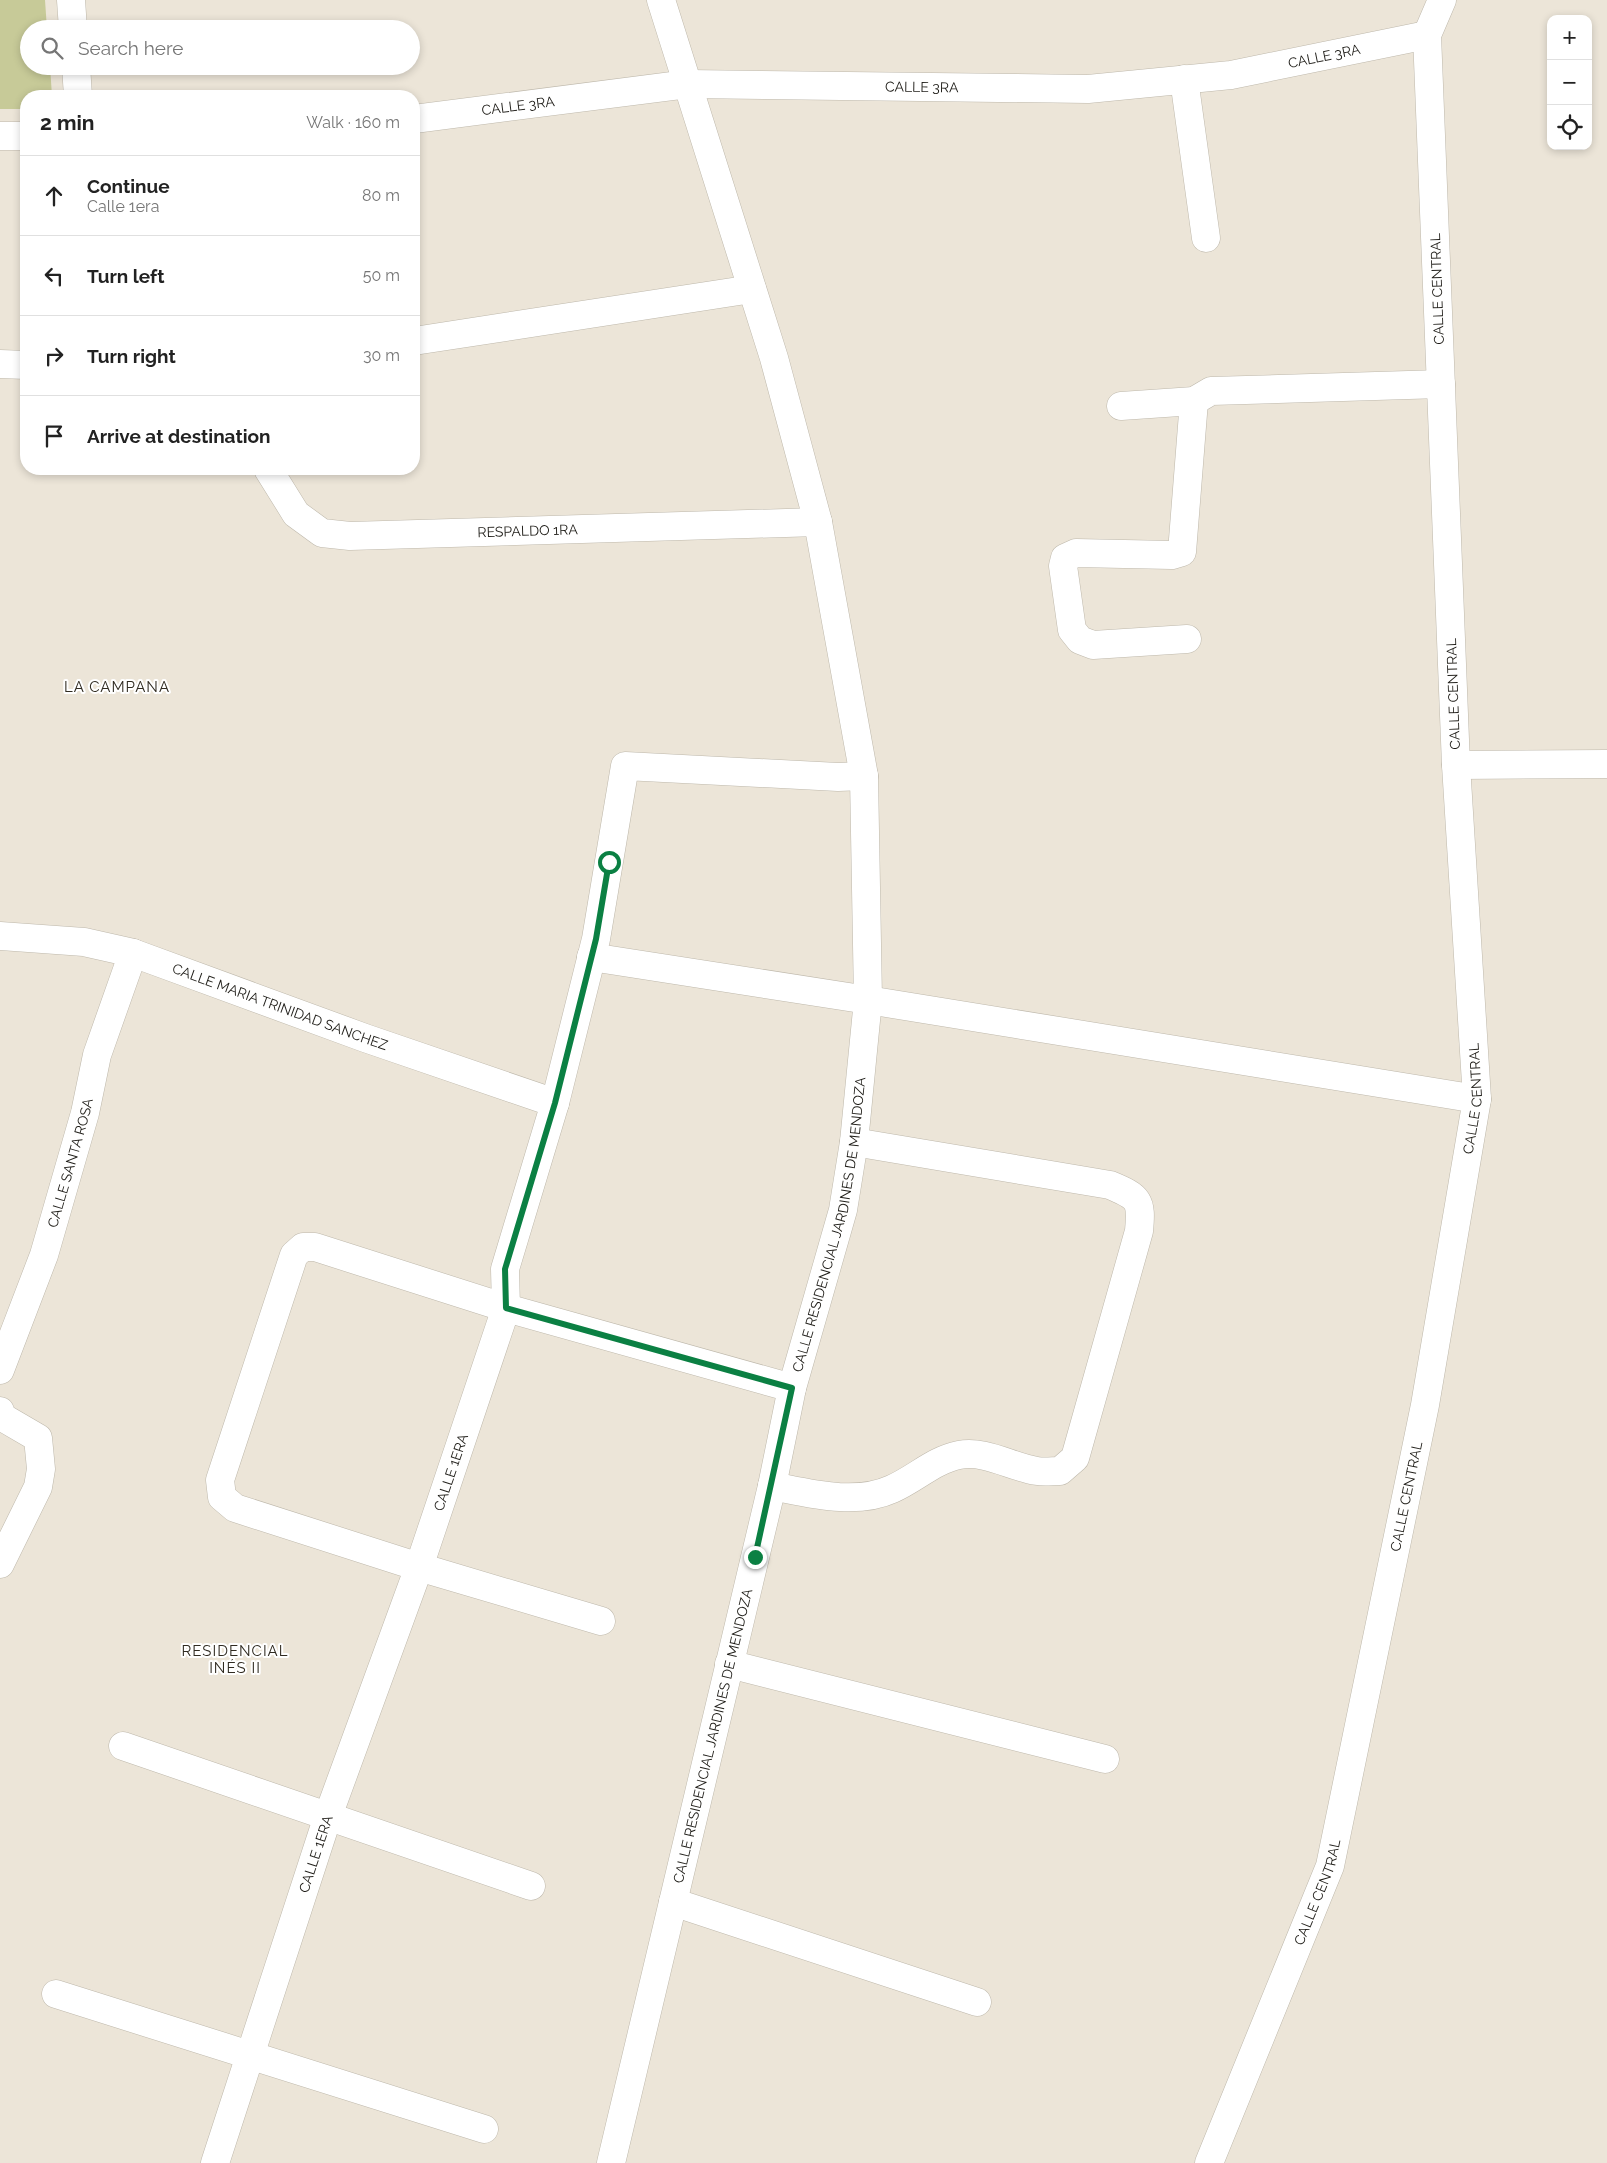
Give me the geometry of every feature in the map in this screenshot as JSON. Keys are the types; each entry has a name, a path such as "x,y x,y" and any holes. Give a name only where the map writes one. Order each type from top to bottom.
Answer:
{"street":[{"path":"71,0 72,20"},
{"name":"CALLE RESIDENCIAL JARDINES DE MENDOZA","path":"611,2163 772,1486 792,1388 843,1210 854,1142 868,1000 864,776 818,522 774,358 661,0"},
{"name":"CALLE CENTRAL","path":"1210,2163 1330,1866 1425,1405 1477,1099 1456,765 1427,35 1442,0"},
{"name":"CALLE 3RA","path":"420,118 688,84 1088,89 1231,75 1427,35"},
{"path":"77,75 78,90"},
{"path":"1184,79 1206,238"},
{"path":"0,136 20,136"},
{"path":"420,340 752,289"},
{"path":"0,364 20,366"},
{"path":"1121,406 1194,401 1212,391 1441,384"},
{"path":"1187,639 1093,645 1080,640 1072,630 1063,566 1064,558 1076,553 1172,555 1182,552 1194,401"},
{"name":"RESPALDO 1RA","path":"272,475 296,514 322,533 350,536 818,522"},
{"path":"1456,765 1607,764"},
{"name":"CALLE 1ERA","path":"216,2163 328,1816 419,1568 506,1308 505,1269 555,1103 596,939 625,766 838,777 864,776"},
{"name":"CALLE MARIA TRINIDAD SANCHEZ","path":"0,936 84,942 133,953 365,1038 555,1103"},
{"name":"CALLE SANTA ROSA","path":"0,1370 44,1255 85,1113 97,1055 133,953"},
{"path":"591,957 1477,1099"},
{"path":"772,1486 817,1495 865,1497 890,1490 920,1475 941,1460 961,1455 982,1456 1037,1471 1060,1471 1075,1458 1140,1231 1141,1210 1132,1194 1110,1185 854,1142"},
{"path":"601,1621 419,1568 235,1508 222,1498 220,1480 294,1255 303,1247 315,1247 506,1308 792,1388"},
{"path":"0,1411 2,1416 38,1438 41,1469 38,1487 0,1564"},
{"path":"730,1664 1105,1759"},
{"path":"123,1746 531,1886"},
{"path":"672,1902 977,2002"},
{"path":"56,1994 484,2129"}],"green space":[{"path":"0,0 45,0 46,20 20,20 20,75 51,75 52,90 20,90 20,109 0,109"}],"district":[{"name":"LA CAMPANA","path":"117,687"},
{"name":"RESIDENCIAL INÉS II","path":"235,1660"}],"route":[{"path":"609,862 596,939 555,1103 505,1269 506,1308 792,1388 755,1557"}]}
